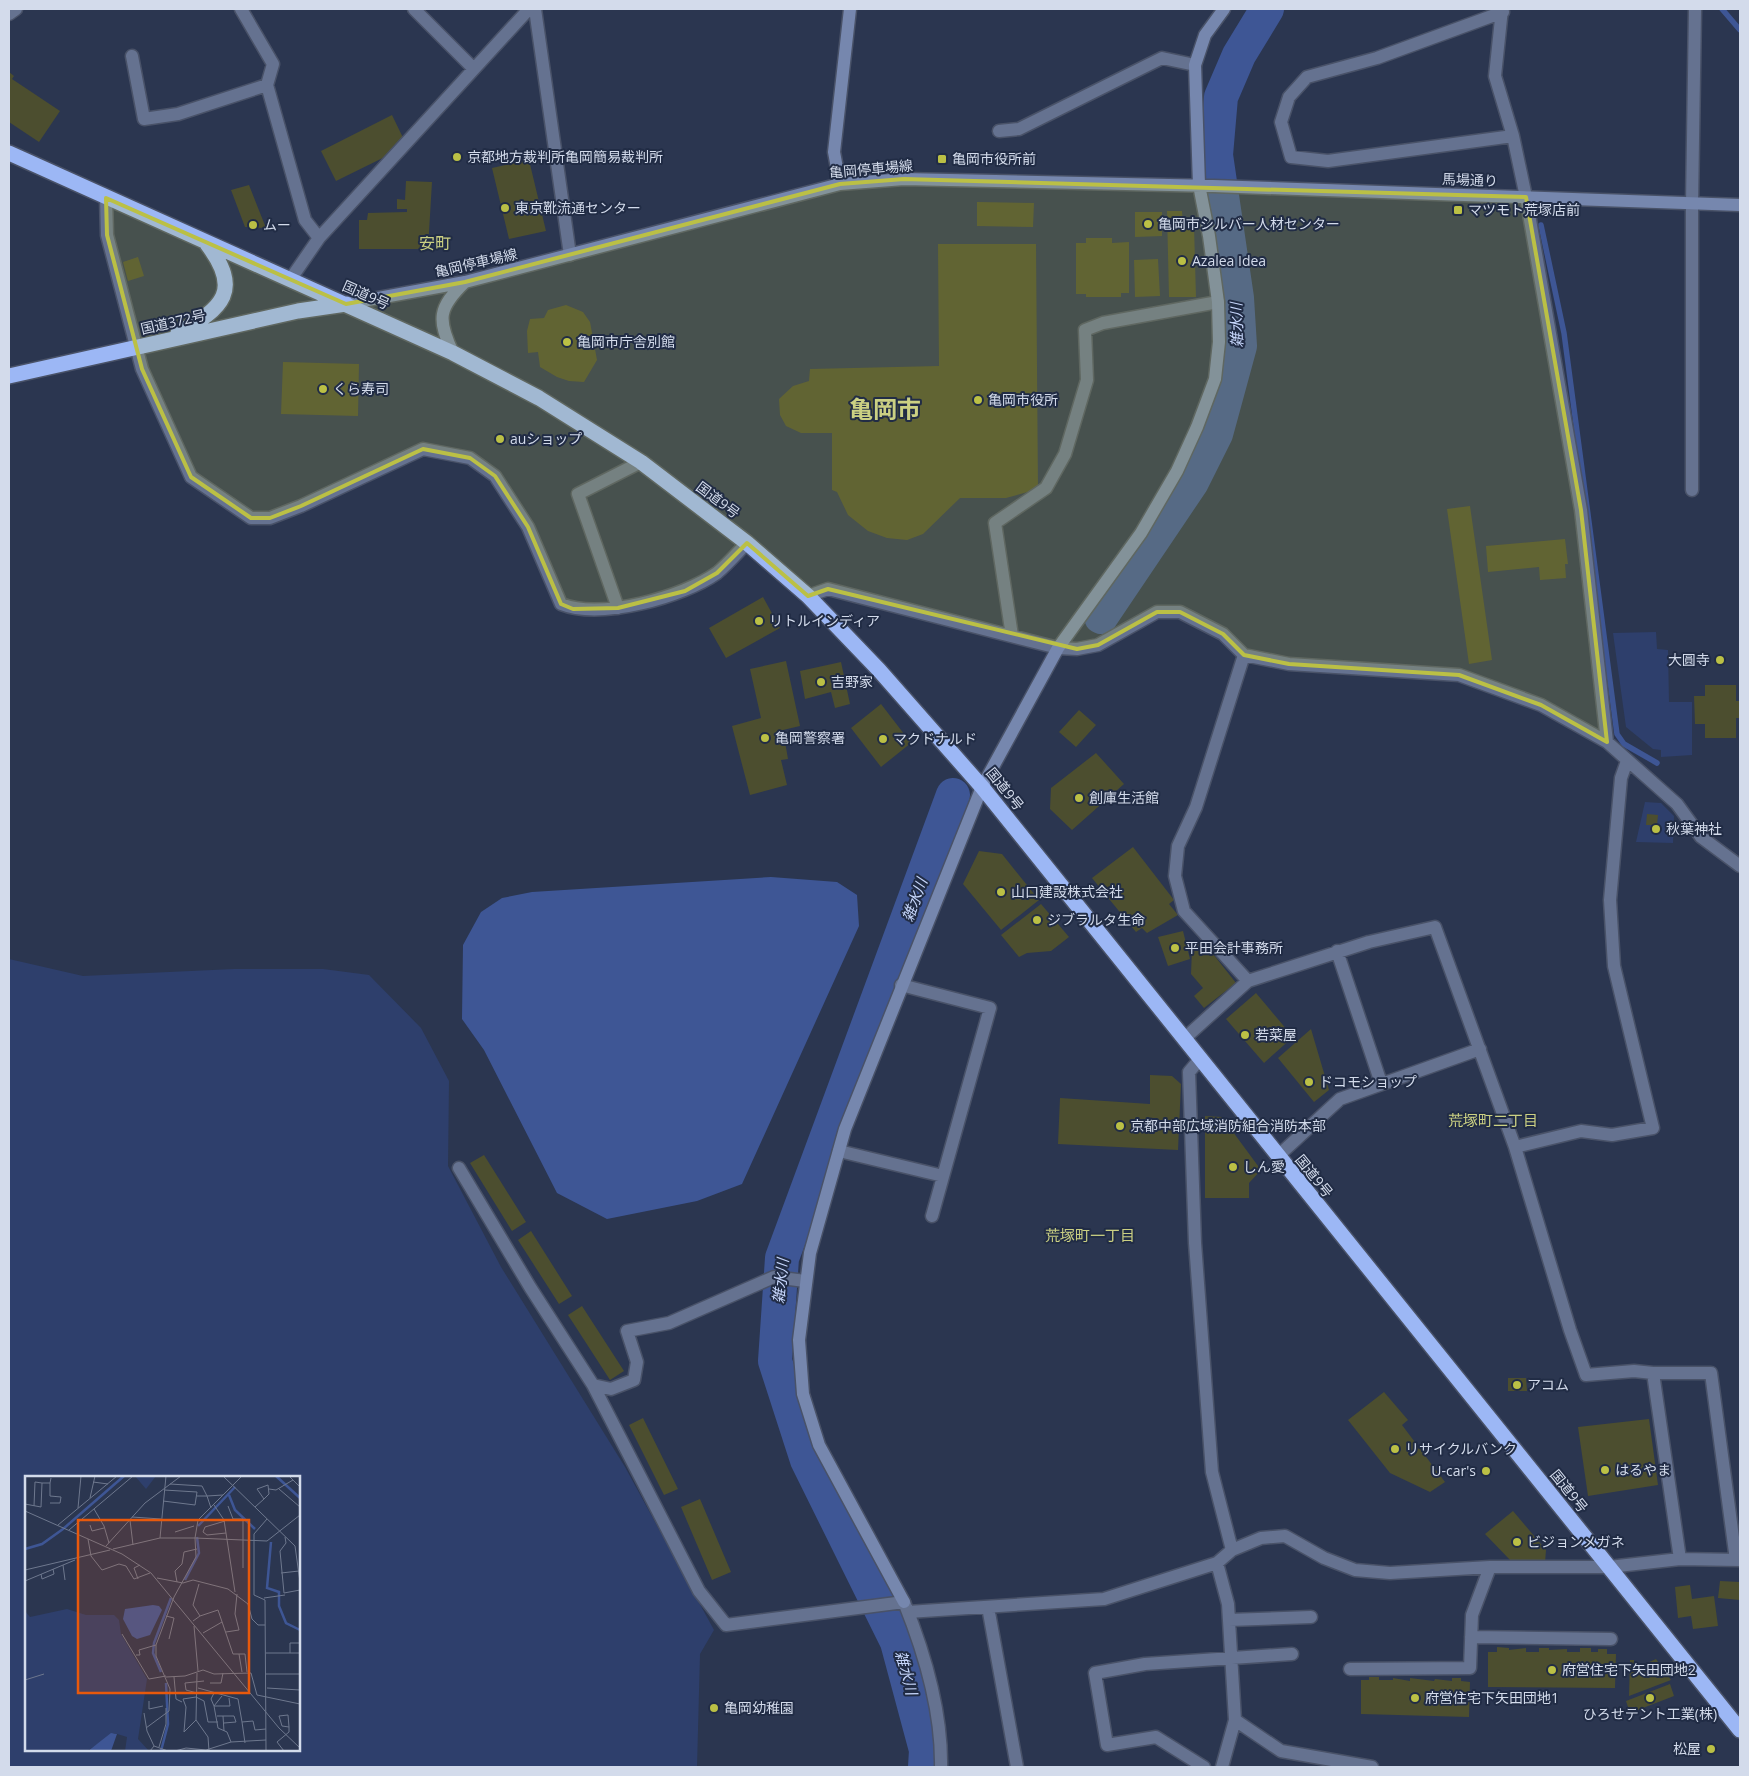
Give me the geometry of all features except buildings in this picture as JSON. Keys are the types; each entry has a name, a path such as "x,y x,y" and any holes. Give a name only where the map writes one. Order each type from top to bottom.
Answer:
{"highway":[{"name":"国道9号","path":"9,153 453,353 539,398 641,462 747,543 808,596 879,670 982,787 1740,1730"},
{"path":"164,341 205,316 222,300 225,291 225,272 206,242"},
{"name":"国道372号","path":"9,376 298,312 346,304"}],"street":[{"path":"9,14 16,9"},
{"path":"241,9 274,64 267,85 304,220 319,238"},
{"path":"414,9 474,69"},
{"path":"290,280 319,238 529,9"},
{"path":"536,9 570,255"},
{"path":"840,184 834,152 850,9"},
{"path":"941,1767 940,1729 918,1638 906,1607 819,1445 803,1394 799,1340 805,1281 810,1253 845,1129 901,985 982,787 1058,648 1141,533 1177,471 1197,427 1215,378 1219,342 1218,302 1209,236 1199,186 1196,65 1206,35 1224,9"},
{"path":"1692,490 1692,204 1695,9"},
{"path":"1513,136 1328,161 1291,157 1281,122 1289,97 1307,77 1377,58 1502,10 1495,76 1513,136 1526,197 1581,510 1606,742"},
{"path":"132,56 144,119 178,114 267,85"},
{"path":"999,131 1019,129 1162,58 1196,65"},
{"name":"亀岡停車場線","path":"346,304 465,282 840,184 904,179 1199,186"},
{"name":"馬場通り","path":"1199,186 1740,205"},
{"path":"106,198 107,235 142,369 191,477 251,518 270,518 302,506 423,449 470,458 496,476 528,527 561,604 573,609 618,608 684,591 717,572 747,543"},
{"path":"453,353 445,334 442,317 446,302 465,282"},
{"path":"1012,636 994,523 1046,488 1065,454 1087,380 1085,330 1103,323 1218,302"},
{"path":"618,608 578,494 641,462"},
{"path":"808,596 828,589 1058,648 1077,649 1098,645 1158,612 1180,612 1223,634 1244,655 1289,664 1459,674 1541,705 1606,742 1650,778 1677,804 1702,837 1740,866"},
{"path":"1244,655 1196,807 1178,846 1175,876 1184,911 1248,981"},
{"path":"1515,1147 1581,1131 1612,1136 1653,1128 1614,966 1610,900 1621,778 1627,761"},
{"path":"459,1168 530,1287 593,1385 699,1592 726,1626 906,1607 988,1607 1104,1599 1217,1563 1232,1550 1261,1538 1285,1536 1324,1558 1355,1570 1390,1573 1490,1567 1609,1567 1680,1559 1738,1560 1711,1374 1654,1374 1634,1371 1586,1375 1570,1330 1515,1147 1435,927 1337,952 1248,981 1185,1038"},
{"path":"1337,952 1381,1083"},
{"path":"901,985 990,1008 932,1216"},
{"path":"1278,1156 1340,1099 1480,1049"},
{"path":"1200,1059 1189,1072 1196,1252 1212,1472 1232,1550"},
{"path":"839,1151 943,1176"},
{"path":"593,1385 611,1389 634,1380 637,1362 626,1331 669,1323 774,1277 805,1281"},
{"path":"1654,1374 1680,1559"},
{"path":"1217,1563 1228,1604 1235,1720 1222,1767"},
{"path":"1350,1669 1470,1668 1472,1614 1490,1567"},
{"path":"988,1607 1017,1767"},
{"path":"1229,1620 1311,1617"},
{"path":"1471,1637 1611,1639"},
{"path":"1204,1767 1156,1736 1107,1745 1095,1673 1145,1664 1292,1654"},
{"path":"1235,1720 1281,1751 1372,1767"}],"highlighted area":[{"path":"904,179 1526,197 1581,510 1607,742 1541,705 1459,675 1289,664 1244,655 1223,634 1180,612 1157,612 1098,645 1077,649 828,589 808,596 747,543 717,573 685,591 618,608 573,609 561,604 528,527 495,476 470,458 423,449 301,506 270,518 251,518 191,477 142,369 107,235 106,198 346,304 465,282 840,184"}],"shaded area":[{"path":"1656,632 1657,649 1668,650 1669,702 1692,702 1692,755 1661,757 1661,750 1653,749 1626,727 1613,633"},
{"name":"秋葉神社","path":"1645,802 1661,803 1674,816 1673,843 1636,842"},
{"path":"771,877 837,882 857,895 859,926 742,1184 697,1201 607,1219 557,1193 484,1050 462,1019 463,945 481,912 502,898 532,892"},
{"path":"9,959 83,976 234,969 323,969 369,975 421,1028 449,1081 448,1166 501,1267 625,1467 714,1630 700,1654 697,1767 9,1767"}],"waterway":[{"name":"雑水川","path":"1101,617 1192,482 1216,434 1240,346 1237,298 1216,155 1221,97 1239,55 1267,9"},
{"path":"1722,9 1740,30"},
{"path":"1541,225 1564,333 1617,734 1624,744 1657,763"},
{"name":"雑水川","path":"925,1767 926,1750 897,1642 807,1460 775,1361 782,1258 953,795"}],"place":[{"name":"京都地方裁判所亀岡簡易裁判所","path":"457,157"},
{"name":"亀岡市役所前","path":"942,159"},
{"name":"東京靴流通センター","path":"505,208"},
{"name":"マツモト荒塚店前","path":"1458,210"},
{"name":"亀岡市シルバー人材センター","path":"1148,224"},
{"name":"ムー","path":"253,225"},
{"name":"Azalea Idea","path":"1182,261"},
{"name":"亀岡市庁舎別館","path":"567,342"},
{"name":"くら寿司","path":"323,389"},
{"name":"亀岡市役所","path":"978,400"},
{"name":"auショップ","path":"500,439"},
{"name":"リトルインディア","path":"759,621"},
{"name":"大圓寺","path":"1720,660"},
{"name":"吉野家","path":"821,682"},
{"name":"亀岡警察署","path":"765,738"},
{"name":"マクドナルド","path":"883,739"},
{"name":"創庫生活館","path":"1079,798"},
{"name":"秋葉神社","path":"1656,829"},
{"name":"山口建設株式会社","path":"1001,892"},
{"name":"ジブラルタ生命","path":"1037,920"},
{"name":"平田会計事務所","path":"1175,948"},
{"name":"若菜屋","path":"1245,1035"},
{"name":"ドコモショップ","path":"1309,1082"},
{"name":"京都中部広域消防組合消防本部","path":"1120,1126"},
{"name":"しん愛","path":"1233,1167"},
{"name":"アコム","path":"1517,1385"},
{"name":"リサイクルバンク","path":"1395,1449"},
{"name":"はるやま","path":"1605,1470"},
{"name":"U-car's","path":"1486,1471"},
{"name":"ビジョンメガネ","path":"1517,1542"},
{"name":"府営住宅下矢田団地2","path":"1552,1670"},
{"name":"府営住宅下矢田団地1","path":"1415,1698"},
{"name":"ひろせテント工業(株)","path":"1650,1698"},
{"name":"亀岡幼稚園","path":"714,1708"},
{"name":"松屋","path":"1711,1749"}],"district":[{"name":"安町","path":"435,243"},
{"name":"亀岡市","path":"885,410"},
{"name":"荒塚町二丁目","path":"1493,1121"},
{"name":"荒塚町一丁目","path":"1090,1236"}]}
